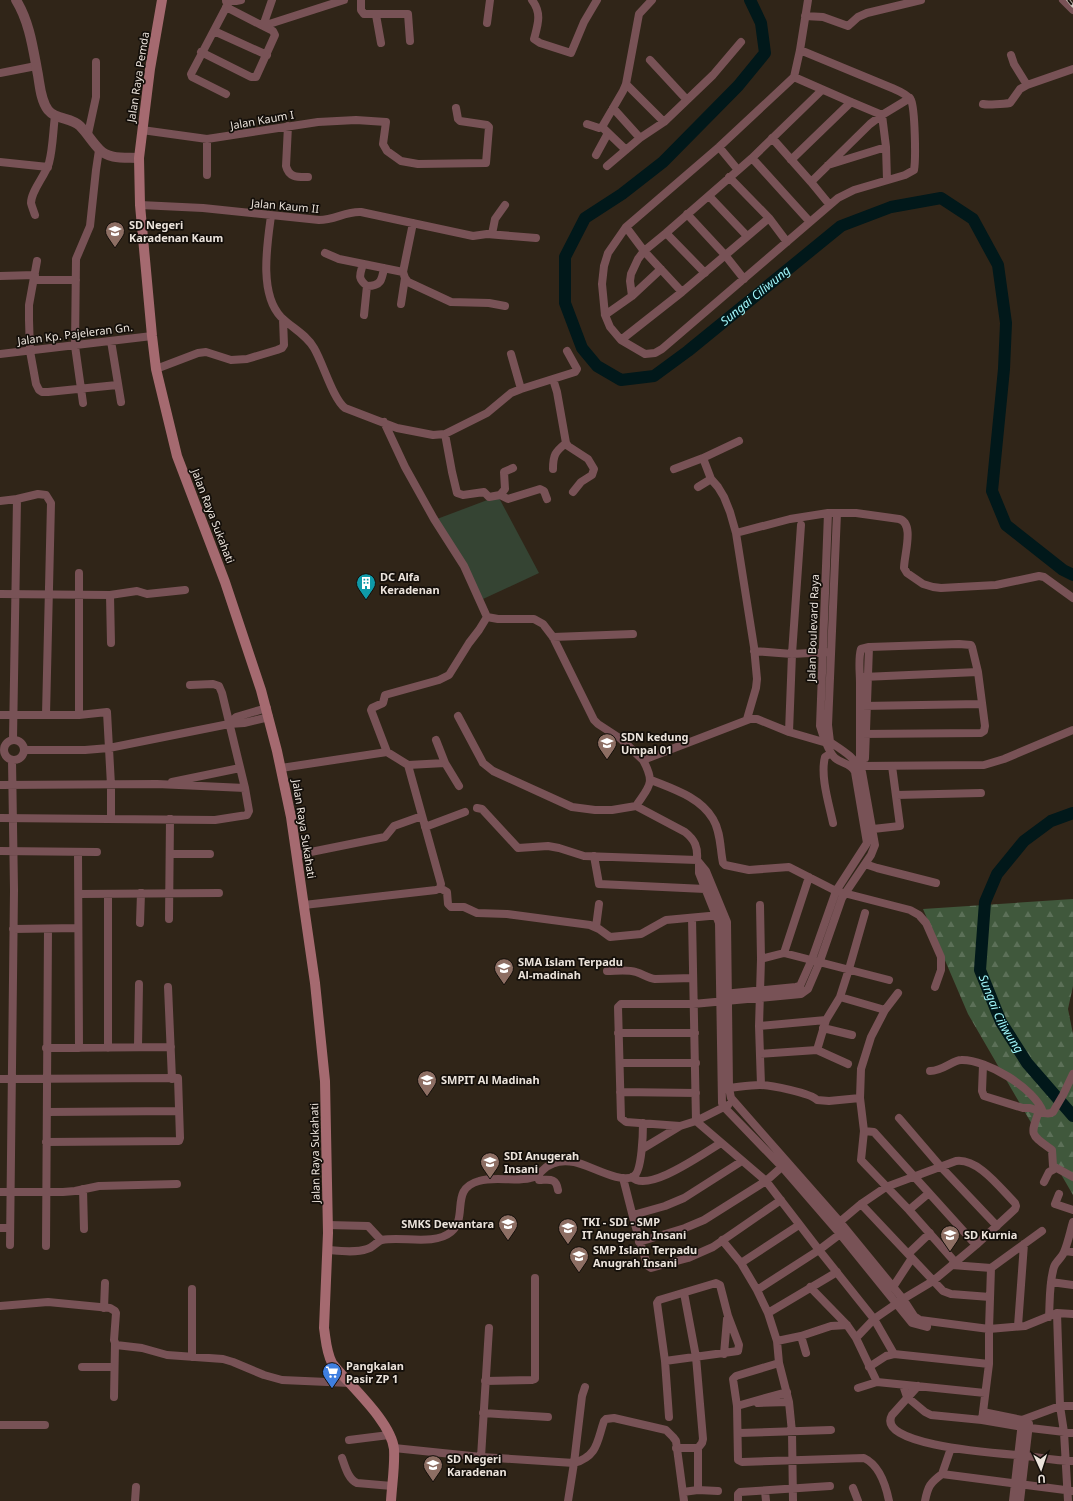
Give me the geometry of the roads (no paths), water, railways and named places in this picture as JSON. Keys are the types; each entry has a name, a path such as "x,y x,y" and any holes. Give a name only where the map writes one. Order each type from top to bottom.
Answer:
{"main road":[{"name":"Jalan Raya Pemda","path":"140,158 150,69 162,0"},
{"name":"Jalan Raya Sukahati","path":"140,158 140,205 156,369 177,456 225,582 268,713 291,817 315,982 325,1072 328,1250 324,1328 328,1355 332,1363 374,1411 389,1435 394,1448 391,1501"}],"street":[{"path":"16,0 29,29 45,106 55,116 78,124 88,134 99,150 113,157 140,158"},
{"path":"228,2 241,0"},
{"path":"263,26 272,0"},
{"path":"263,26 344,0"},
{"path":"361,0 362,13 364,14 408,14 410,41"},
{"path":"487,23 490,0"},
{"path":"532,0 538,8 539,16 534,40 571,53 584,22 597,0"},
{"path":"596,154 613,108 626,84 639,14 652,0"},
{"path":"800,50 903,93 910,98 913,110 914,170 905,175 854,190 829,204 662,349 655,353 645,354 621,340 610,328 605,315 602,284 604,266 608,253 626,227 719,147 794,77 808,0"},
{"path":"805,16 823,17 848,26 863,14 892,3 921,0"},
{"path":"1063,0 1073,10"},
{"path":"201,52 254,77 256,76 275,35 273,31 263,26 228,2"},
{"path":"226,94 191,76 191,73 228,2"},
{"path":"376,15 380,43"},
{"path":"214,31 267,55"},
{"path":"608,166 640,138 664,122 713,76 741,42"},
{"path":"1010,55 1027,84"},
{"path":"650,60 687,100"},
{"path":"88,134 96,97 96,62"},
{"path":"0,73 36,66"},
{"path":"983,104 1010,103 1020,89 1027,84 1073,69"},
{"path":"794,77 882,115"},
{"path":"626,84 664,122"},
{"path":"632,296 630,281 631,274 638,259 644,251 752,158 822,90"},
{"path":"812,182 870,124 910,98"},
{"path":"791,160 851,102"},
{"name":"Jalan Kaum I","path":"142,130 207,139 288,126 339,121 386,122 383,144 387,151 401,161 418,164 486,163 489,127 487,125 458,120 456,108"},
{"path":"613,108 640,138"},
{"path":"882,115 886,147 887,180"},
{"path":"35,215 32,198 48,167 55,116"},
{"path":"587,124 605,130 626,150"},
{"path":"288,126 286,166 288,172 291,175 308,177"},
{"path":"772,138 812,182 829,204"},
{"path":"207,139 207,175"},
{"path":"719,147 738,170"},
{"path":"828,165 886,147"},
{"path":"83,403 75,346 76,259 90,226 99,150"},
{"path":"752,158 810,222"},
{"path":"0,162 48,167"},
{"path":"729,177 769,218 787,242"},
{"path":"709,196 747,236"},
{"name":"Jalan Kaum II","path":"140,205 203,208 270,216 326,220 335,219 352,212 361,212 473,236 477,234 492,234 536,238"},
{"path":"492,234 495,219 505,205"},
{"path":"688,214 725,255 744,279"},
{"path":"270,216 267,283 273,306 283,319 310,340 342,406 350,410 397,428 432,435 445,434 481,416 511,393 553,378 568,375 577,370 566,351"},
{"path":"621,340 682,292 769,218"},
{"path":"401,304 404,275 413,223"},
{"path":"626,227 644,251 682,292"},
{"path":"666,233 705,273"},
{"path":"325,253 329,256 384,268 404,275 408,282 451,302 489,303 505,306"},
{"path":"37,261 29,305 30,351 36,384 39,390 48,392 117,384"},
{"path":"363,264 360,278 361,281 367,286 372,286 382,280 384,268"},
{"path":"605,315 632,296 661,269"},
{"path":"0,276 76,280"},
{"path":"364,315 367,286"},
{"path":"156,369 198,353 206,352 231,360 247,359 277,350 284,346 283,319"},
{"name":"Jalan Kp. Pajeleran Gn.","path":"0,354 152,336"},
{"path":"111,342 121,402"},
{"path":"511,354 521,389"},
{"path":"553,378 566,443 568,446 588,459 594,469 592,475 581,482 574,492"},
{"path":"384,422 430,512 464,566 486,617"},
{"path":"445,434 457,493 463,495 484,492 489,497 500,495 508,499 540,489 544,492 547,499"},
{"path":"674,469 703,458 739,441"},
{"path":"553,469 554,456 556,452 566,443"},
{"path":"703,458 711,480 718,487 724,497 736,532 757,679 756,688 747,719"},
{"path":"500,495 505,489 504,472 513,468"},
{"path":"698,487 711,480"},
{"path":"0,501 38,494 46,495 51,503 46,715"},
{"path":"13,739 17,499"},
{"path":"736,532 790,519 832,513 856,513 903,520 907,526 908,533 904,568 907,573 927,586 954,588 996,585 1039,576 1044,577 1073,598"},
{"name":"Jalan Boulevard Raya","path":"831,753 829,743 822,734 820,726 827,652 832,513"},
{"path":"789,732 792,654 801,525"},
{"path":"79,573 79,715"},
{"path":"0,594 110,596 137,591 147,594 185,590"},
{"path":"110,596 111,643"},
{"path":"486,617 498,619 534,619 544,624 553,637 594,720 621,739 643,760 651,776 651,780 650,785 636,806"},
{"path":"446,763 408,765 387,752 371,713 372,708 383,703 385,695 439,680 449,675 486,617"},
{"path":"553,637 634,634"},
{"path":"859,766 865,758 863,734 864,677 860,650 863,647 970,644 974,650 982,704 985,729 981,733 863,734"},
{"path":"754,651 792,654 827,652"},
{"path":"864,677 978,672"},
{"path":"0,818 222,820 247,815 249,811 245,788 219,686 213,684 190,685"},
{"path":"864,706 982,704"},
{"path":"0,715 79,715 107,712 111,785 111,818"},
{"path":"25,750 85,750 109,748 229,724 244,723 268,713"},
{"path":"458,716 483,763 493,771 572,807 612,810 636,806 692,837 698,850 699,873 706,889 721,915"},
{"path":"643,760 747,719 757,719 789,732 829,743 846,752 859,766 870,827 876,842 872,853 842,898 816,960"},
{"path":"833,823 823,763 825,757 831,753 834,758 853,767 984,765 1004,759 1073,730"},
{"path":"13,739 23,743 25,750 21,758 12,760 7,758 2,749 5,744 13,739"},
{"path":"436,740 446,763 459,786"},
{"path":"281,768 387,752"},
{"path":"10,1245 13,930 12,760"},
{"path":"408,765 441,884 440,888"},
{"path":"870,827 900,826 892,766"},
{"path":"157,784 240,768"},
{"path":"651,780 692,798 708,813 713,819 717,830 724,864 749,870 789,867 836,891 910,910 919,915 926,923 941,956 941,970 935,988"},
{"path":"0,785 157,784 245,788"},
{"path":"896,796 981,793"},
{"path":"477,808 482,809 518,848 548,846 579,855 698,862 706,871 721,915 720,932 729,1088 731,1098 900,1301"},
{"path":"425,827 465,812"},
{"path":"296,855 386,837 394,826 422,816"},
{"path":"169,919 170,819"},
{"path":"680,1126 626,1122 622,1118 618,1008 620,1005 693,1004 724,997 803,993 808,989 836,891 864,848 870,827"},
{"path":"864,848 872,853"},
{"path":"0,851 97,852"},
{"path":"78,852 78,1048"},
{"path":"170,854 210,854"},
{"path":"594,856 599,884 706,889"},
{"path":"865,864 936,883"},
{"path":"784,953 809,877"},
{"path":"440,888 447,892 448,904 451,906 464,907 477,912 550,919 596,927 607,936 613,937 641,934 666,920 721,915"},
{"path":"304,905 436,890 440,888"},
{"path":"140,923 141,893"},
{"path":"79,894 219,893"},
{"path":"108,894 108,1048"},
{"path":"596,927 599,904"},
{"path":"760,905 761,959 759,1026 761,1085"},
{"path":"817,1050 825,1024 840,997 865,913"},
{"path":"692,918 696,1122 766,1181 874,1319 894,1354"},
{"path":"13,930 78,928"},
{"path":"46,1246 46,1048 48,929"},
{"path":"761,959 784,953 889,980"},
{"path":"607,971 638,972 655,979 693,978"},
{"path":"138,1047 139,984"},
{"path":"168,987 172,1079"},
{"path":"898,993 885,1010 873,1032 861,1069 860,1098 864,1131 861,1160 930,1233 953,1264 991,1268 1042,1231"},
{"path":"724,997 722,1103 724,1107 785,1164"},
{"path":"840,997 885,1010"},
{"path":"759,1026 825,1024 852,1035"},
{"path":"618,1033 695,1033"},
{"path":"46,1048 171,1047"},
{"path":"760,1054 817,1050 848,1064"},
{"path":"930,1071 936,1071 960,1060 997,1070 1027,1090 1037,1100 1041,1112 1032,1129 1033,1136 1052,1150 1053,1165 1073,1176"},
{"path":"620,1063 696,1063"},
{"path":"983,1065 982,1091 984,1096 1041,1112 1051,1113 1057,1106 1073,1074"},
{"path":"0,1079 47,1080 178,1078 179,1141 46,1142"},
{"path":"729,1088 761,1085 814,1096 817,1100 829,1101 860,1098"},
{"path":"620,1092 696,1093"},
{"path":"642,1149 680,1126 696,1122 733,1102"},
{"path":"47,1112 179,1111"},
{"path":"899,1118 941,1167 997,1226"},
{"path":"627,1178 637,1173 642,1149 643,1123"},
{"path":"864,1131 874,1132 976,1245"},
{"path":"328,1250 363,1251 381,1240 433,1239 446,1236 458,1225 462,1192 470,1185 483,1180 528,1179 538,1175 551,1164 568,1161 643,1182 659,1178 679,1168 721,1143"},
{"path":"837,1225 861,1204 886,1187 956,1160 972,1163 984,1171 1015,1203 1016,1206 1015,1209 976,1245 933,1281 874,1319 856,1338"},
{"path":"633,1215 665,1206 684,1198 742,1161"},
{"path":"639,1242 694,1225 766,1181 785,1164"},
{"path":"1044,1182 1049,1172 1056,1168"},
{"path":"538,1175 539,1180 554,1181 557,1184 558,1190"},
{"path":"627,1178 639,1242 649,1268 698,1254 713,1247 781,1200"},
{"path":"0,1192 70,1192 99,1186 177,1184"},
{"path":"83,1189 84,1229"},
{"path":"909,1210 929,1194"},
{"path":"1059,1194 1055,1204 1073,1210"},
{"path":"861,1204 940,1289 947,1293 990,1298"},
{"path":"1068,1501 1070,1491 1070,1461 1060,1406 1051,1282 1055,1264 1069,1251 1073,1222"},
{"path":"328,1225 368,1226 381,1240"},
{"path":"741,1263 799,1225"},
{"path":"0,1228 10,1228"},
{"path":"757,1290 819,1250 843,1232"},
{"path":"843,1232 893,1287 912,1323 915,1325 989,1332 1028,1325 1053,1315 1073,1314"},
{"path":"893,1287 910,1256 930,1233"},
{"path":"722,1240 741,1263 757,1290 768,1313 777,1341 779,1363 789,1402 792,1432 793,1501"},
{"path":"1018,1326 1024,1244"},
{"path":"982,1420 989,1364 991,1268"},
{"path":"768,1313 837,1272"},
{"path":"485,1381 534,1379 535,1278"},
{"path":"1051,1282 1073,1285"},
{"path":"104,1308 105,1283"},
{"path":"665,1361 736,1353 739,1347 718,1283 662,1299 657,1302 665,1361 669,1417"},
{"path":"810,1287 847,1325 856,1338 877,1382"},
{"path":"192,1289 192,1357"},
{"path":"684,1293 696,1357 703,1439 698,1448 698,1490"},
{"path":"0,1306 48,1302 112,1309 116,1313 114,1340 114,1397"},
{"path":"724,1354 728,1316"},
{"path":"777,1341 801,1336 831,1326 847,1325"},
{"path":"481,1457 489,1328"},
{"path":"801,1336 806,1353"},
{"path":"115,1344 167,1355 233,1362 264,1375 282,1380 350,1384"},
{"path":"869,1366 886,1356 894,1354 989,1364"},
{"path":"779,1363 734,1377 733,1381 739,1433 737,1458 740,1461 792,1461 864,1458 871,1461 876,1468 886,1489 889,1501"},
{"path":"82,1366 114,1367"},
{"path":"858,1388 877,1382 985,1393"},
{"path":"903,1385 907,1397 931,1415 1025,1423 1046,1410 1060,1406 1073,1406"},
{"path":"918,1386 892,1414 890,1420 892,1426 905,1436 951,1448 1070,1461"},
{"path":"568,1501 582,1396 585,1387"},
{"path":"737,1406 787,1392"},
{"path":"748,1403 789,1402"},
{"path":"983,1412 1073,1433"},
{"path":"483,1413 548,1417"},
{"path":"394,1448 481,1457 574,1463 585,1460 592,1454 604,1421 609,1418 614,1418 666,1430 673,1437 676,1441 684,1501"},
{"path":"1014,1501 1019,1484 1023,1456 1025,1423"},
{"path":"0,1425 46,1425"},
{"path":"739,1433 831,1430"},
{"path":"349,1440 389,1435"},
{"path":"676,1448 698,1448"},
{"path":"925,1501 927,1488 932,1481 942,1474 951,1448"},
{"path":"342,1458 353,1482 392,1486"},
{"path":"942,1474 1070,1491"},
{"path":"1019,1484 1020,1501"},
{"path":"738,1501 738,1494 740,1492 830,1486"},
{"path":"135,1501 136,1487"},
{"path":"853,1488 858,1501"},
{"path":"683,1492 698,1490 718,1491"},
{"path":"766,1491 766,1501"}],"waterway":[{"name":"Sungai Ciliwung","path":"750,0 761,23 765,53 738,86 663,162 622,194 585,218 565,257 565,303 582,348 597,366 621,380 654,376 688,351 841,226 891,207 941,198 973,219 998,265 1006,323 1004,369 992,491 1006,525 1063,570 1073,575"},
{"name":"Sungai Ciliwung","path":"1073,813 1051,821 1024,841 997,874 985,902 980,970 1001,1022 1027,1063 1073,1116"}],"railway":[{"path":"1068,0 1073,6"}],"place":[{"name":"SD Negeri Karadenan Kaum","path":"115,248"},
{"name":"DC Alfa Keradenan","path":"366,600"},
{"name":"SDN kedung Umpal 01","path":"607,760"},
{"name":"SMA Islam Terpadu Al-madinah","path":"504,985"},
{"name":"SMPIT Al Madinah","path":"427,1097"},
{"name":"SDI Anugerah Insani","path":"490,1179"},
{"name":"SMKS Dewantara","path":"508,1241"},
{"name":"TKI - SDI - SMP IT Anugerah Insani","path":"568,1245"},
{"name":"SD Kurnia","path":"950,1252"},
{"name":"SMP Islam Terpadu Anugrah Insani","path":"579,1273"},
{"name":"Pangkalan Pasir ZP 1","path":"332,1389"},
{"name":"SD Negeri Karadenan","path":"433,1482"}]}
